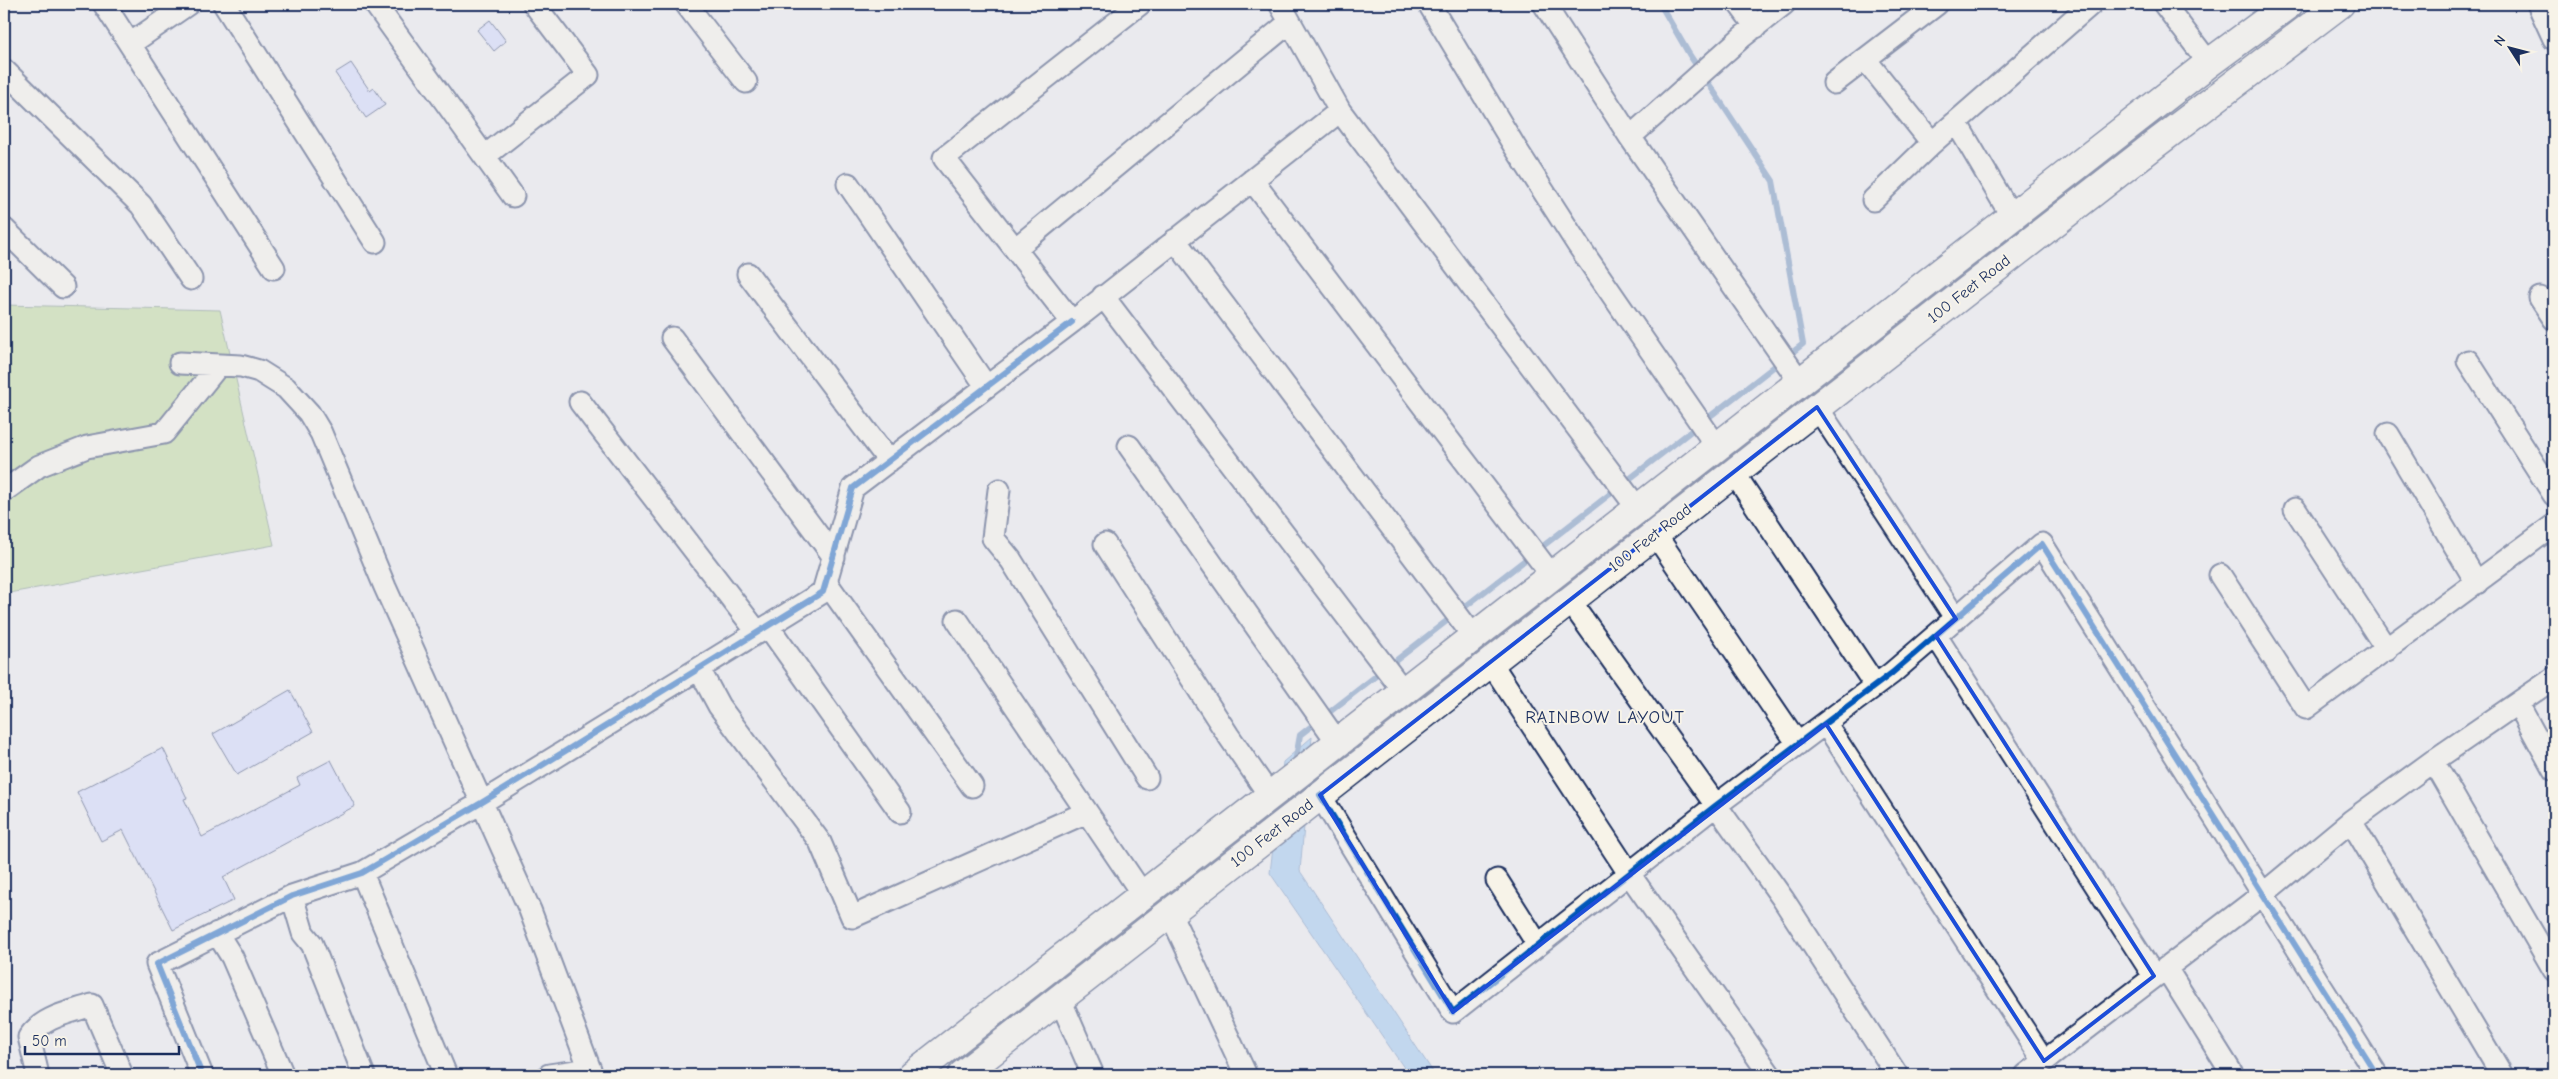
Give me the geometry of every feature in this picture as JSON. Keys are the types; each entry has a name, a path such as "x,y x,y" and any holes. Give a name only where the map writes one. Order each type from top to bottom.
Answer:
{"main road":[{"name":"100 Feet Road","path":"912,1075 2209,63 2289,4"},
{"name":"100 Feet Road","path":"962,1075 2138,157 2340,4"}],"street":[{"path":"104,4 274,268"},
{"path":"130,44 188,4"},
{"path":"224,4 375,242"},
{"path":"375,4 513,196"},
{"path":"485,156 588,75 534,4"},
{"path":"686,4 746,82"},
{"path":"1072,322 944,158 1140,4"},
{"path":"1429,4 1515,147 1573,237 1717,447"},
{"path":"1544,4 1630,137 1800,382"},
{"path":"1739,4 1756,27"},
{"path":"1630,137 1784,4"},
{"path":"1834,83 1937,4"},
{"path":"1873,200 1932,143 2091,4"},
{"path":"2164,4 2209,63"},
{"path":"2538,4 2554,39"},
{"path":"1015,249 1285,13 1340,111 1638,509"},
{"path":"1865,59 1932,143"},
{"path":"4,70 141,205 191,279"},
{"path":"202,1075 157,964 217,932 292,896 362,873 481,803 823,592 853,488 1072,322 1340,111"},
{"path":"1956,122 2012,217"},
{"path":"1252,180 1552,576"},
{"path":"848,184 986,386"},
{"path":"4,229 62,286"},
{"path":"1175,240 1474,637"},
{"path":"748,274 889,461"},
{"path":"1104,296 1404,692"},
{"path":"2540,298 2554,318"},
{"path":"672,338 834,557"},
{"path":"2468,361 2554,495"},
{"path":"180,363 241,366 259,371 286,388 309,413 317,427 385,587 530,910 591,1072 549,1075"},
{"path":"4,491 39,466 87,447 164,432 218,366"},
{"path":"580,402 763,630 900,812"},
{"path":"1817,408 1956,619"},
{"path":"2388,434 2477,583"},
{"path":"1128,446 1338,743"},
{"path":"1734,473 1875,685"},
{"path":"999,490 993,538 1011,560 1147,778"},
{"path":"2295,509 2387,650"},
{"path":"2220,575 2304,707 2310,706 2387,650 2554,525"},
{"path":"1655,534 1798,744"},
{"path":"1105,544 1228,735 1270,796"},
{"path":"1320,795 1453,1012 1630,875 1715,806 1826,724 1936,636 2042,544 2378,1075"},
{"path":"826,582 972,786"},
{"path":"1570,601 1783,899 1896,1075"},
{"path":"957,620 1143,895"},
{"path":"1936,636 2160,972 2233,1075"},
{"path":"1491,662 1630,875 1770,1075"},
{"path":"699,669 719,706 820,842 852,917 1087,812"},
{"path":"2026,1075 2262,894 2351,821 2433,761 2554,678"},
{"path":"2518,704 2554,770"},
{"path":"1826,724 2044,1061"},
{"path":"2433,761 2554,970"},
{"path":"2351,821 2502,1075"},
{"path":"362,873 446,1075"},
{"path":"1497,880 1538,946"},
{"path":"292,896 303,933 312,944 364,1075"},
{"path":"1170,913 1246,1075"},
{"path":"217,932 232,957 283,1075"},
{"path":"1060,999 1093,1075"},
{"path":"38,1075 29,1037 35,1028 46,1020 92,1005 122,1075"}],"highlighted area":[{"path":"1817,407 1956,619 1936,636 2154,976 2044,1061 1826,724 1453,1012 1320,795"}],"green space":[{"path":"4,305 220,310 274,545 4,594"}],"water":[{"path":"1312,737 1300,871 1435,1075 1409,1075 1270,873 1283,762"}],"building":[{"path":"490,20 506,41 494,51 477,30"},
{"path":"351,63 370,91 374,88 385,105 366,118 335,73"},
{"path":"290,690 313,732 237,775 213,734"},
{"path":"163,748 187,798 184,799 202,837 300,785 297,778 331,760 355,806 223,877 234,900 173,930 123,830 101,841 77,792"}],"waterway":[{"path":"1296,757 1300,735 1803,344 1773,181 1689,54 1660,4"}],"cycle path":[{"path":"202,1075 157,964 292,896 362,873 481,803 823,592 853,488 1072,322"},
{"path":"1320,795 1453,1012 1715,806 1892,673 2042,544 2377,1075"}],"district":[{"name":"RAINBOW LAYOUT","path":"1605,717"}]}
